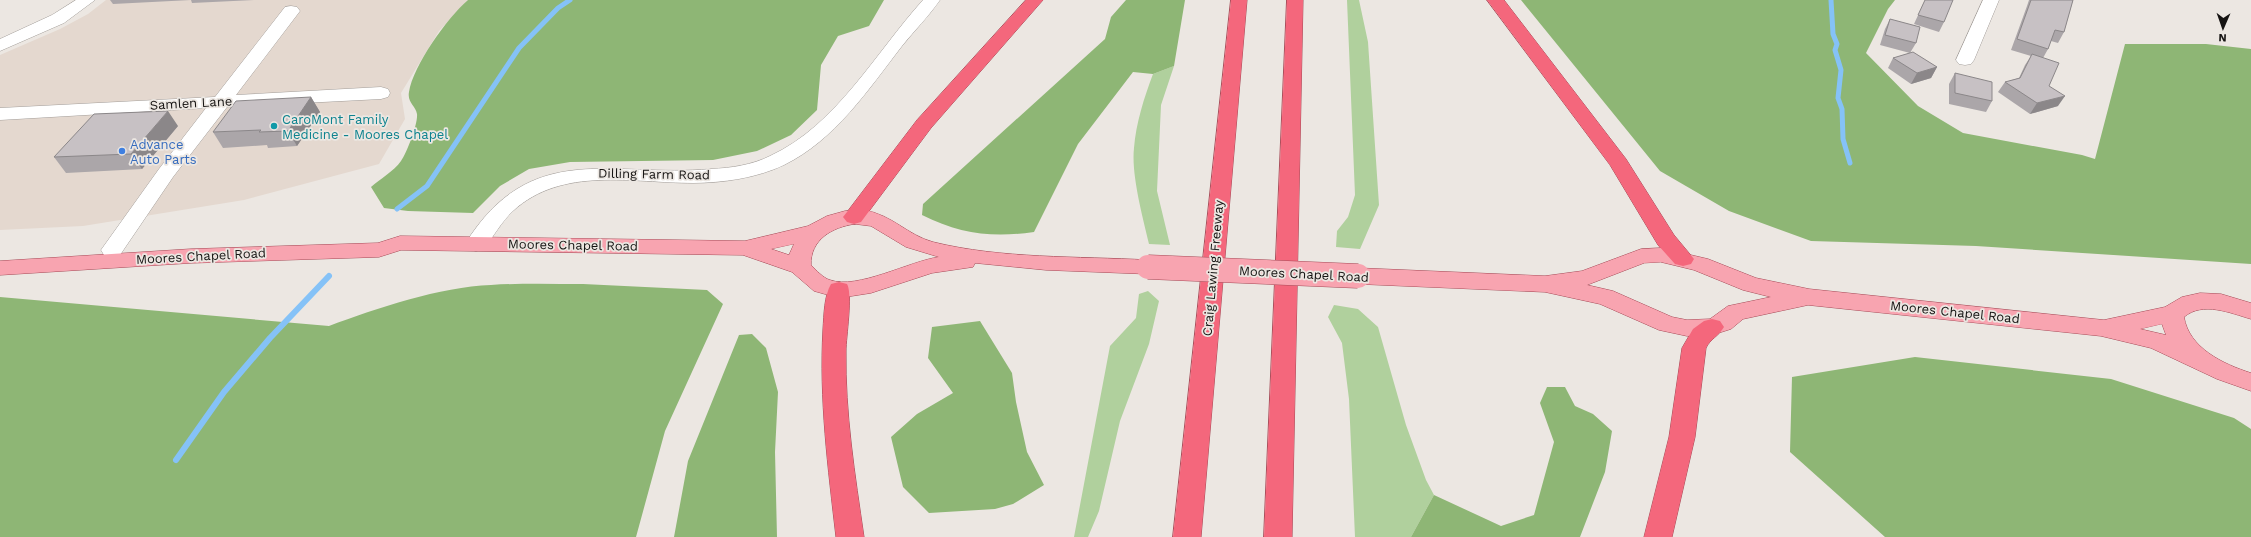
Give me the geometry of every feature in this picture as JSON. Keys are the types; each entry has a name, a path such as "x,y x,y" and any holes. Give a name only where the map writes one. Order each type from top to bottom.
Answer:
{"highway":[{"path":"854,217 924,124 1035,0"},
{"name":"Craig Lawing Freeway","path":"1187,537 1239,0"},
{"path":"1278,537 1295,0"},
{"path":"1495,0 1620,163 1666,240 1683,259"},
{"path":"839,290 834,334 834,397 850,537"},
{"path":"1658,537 1682,437 1694,348 1701,335 1712,327"}],"main road":[{"name":"Moores Chapel Road","path":"0,268 191,256 379,250 400,243 746,248 814,232 840,220 854,217 882,221 920,245 990,259 1545,284 1605,297 1667,324 1687,328 1712,327 1724,323 1736,312 1809,297"},
{"name":"Moores Chapel Road","path":"800,267 798,258 800,249 814,232"},
{"name":"Moores Chapel Road","path":"0,256 349,237 389,239 400,243"},
{"name":"Moores Chapel Road","path":"746,248 800,267 822,286 839,290 871,285 930,266 990,259"},
{"name":"Moores Chapel Road","path":"1545,284 1585,278 1641,256 1661,255 1683,259 1751,285 1809,297 2101,328 2157,341 2214,367"},
{"name":"Moores Chapel Road","path":"1714,272 1726,282 1733,292 1736,301 1736,312"},
{"path":"2246,308 2214,301 2194,301 2180,305 2172,314 2172,325 2179,339 2193,353 2214,367 2246,381"},
{"name":"Moores Chapel Road","path":"2101,328 2172,314"}],"street":[{"path":"0,46 58,19 87,0"},
{"name":"Dilling Farm Road","path":"476,244 489,222 508,203 523,192 555,178 588,174 664,177 712,176 756,168 775,162 794,152 825,127 932,0"},
{"path":"1965,60 1991,0"},
{"path":"112,250 162,178 291,11"},
{"name":"Samlen Lane","path":"0,114 381,93"}],"shaded area":[{"path":"106,0 468,0 439,31 401,93 405,119 379,164 244,200 83,226 0,230 0,55 60,29 88,14"}],"green space":[{"path":"468,0 884,0 869,26 838,36 821,65 817,110 791,135 757,151 713,160 570,162 529,169 500,186 473,213 408,211 384,208 371,187 398,165 409,145 417,119 416,111 409,99 412,81 432,43 450,18"},
{"path":"1126,0 1185,0 1174,66 1153,74 1133,72 1078,144 1034,232 1004,235 976,233 950,227 922,215 923,204 1105,39 1111,17"},
{"path":"1347,0 1359,0 1368,42 1379,205 1360,249 1336,247 1337,231 1348,217 1355,195"},
{"path":"1521,0 1895,0 1888,9 1866,53 1918,106 1963,133 2082,155 2095,159 2125,44 2206,44 2251,49 2251,264 1976,246 1811,241 1729,211 1660,171"},
{"path":"1174,66 1161,105 1157,191 1170,245 1149,244 1134,171 1135,139 1141,111 1153,74"},
{"path":"503,284 583,284 707,290 723,304 665,431 636,537 0,537 0,297 329,326 367,312 430,294 451,290"},
{"path":"1148,291 1159,301 1149,344 1120,421 1099,511 1088,537 1074,537 1110,346 1136,318 1139,294"},
{"path":"1334,305 1358,309 1378,327 1406,425 1426,480 1434,495 1411,537 1355,537 1349,399 1342,343 1328,317"},
{"path":"980,321 1012,373 1016,402 1027,452 1044,485 1013,504 995,509 929,513 903,487 891,437 917,414 953,393 928,358 932,327"},
{"path":"752,334 766,348 778,392 775,452 777,537 674,537 688,461 739,335"},
{"path":"1915,357 2111,379 2234,418 2251,429 2251,537 1885,537 1790,452 1792,377"},
{"path":"1547,387 1565,387 1575,406 1593,414 1612,431 1605,472 1580,537 1411,537 1434,495 1501,526 1534,515 1554,442 1540,403"}],"building":[{"path":"1925,0 1953,0 1944,22 1918,15"},
{"path":"2031,0 2073,0 2064,32 2055,30 2048,49 2017,39"},
{"path":"1890,19 1920,27 1916,43 1885,35"},
{"path":"1913,52 1937,67 1917,73 1893,58"},
{"path":"2032,54 2059,63 2049,86 2065,96 2037,103 2005,82 2020,78"},
{"path":"1955,73 1992,82 1992,101 1955,93"},
{"path":"311,97 288,131 259,132 261,130 213,132 236,101"},
{"path":"168,111 131,154 54,157 94,114"}],"waterway":[{"path":"397,209 427,186 519,48 558,8 570,0"},
{"path":"1831,0 1833,34 1837,44 1835,50 1841,70 1838,98 1842,109 1843,139 1850,163"},
{"path":"176,460 224,392 270,338 329,276"}],"place":[{"name":"CaroMont Family Medicine - Moores Chapel","path":"274,126"},
{"name":"Advance Auto Parts","path":"122,151"}]}
